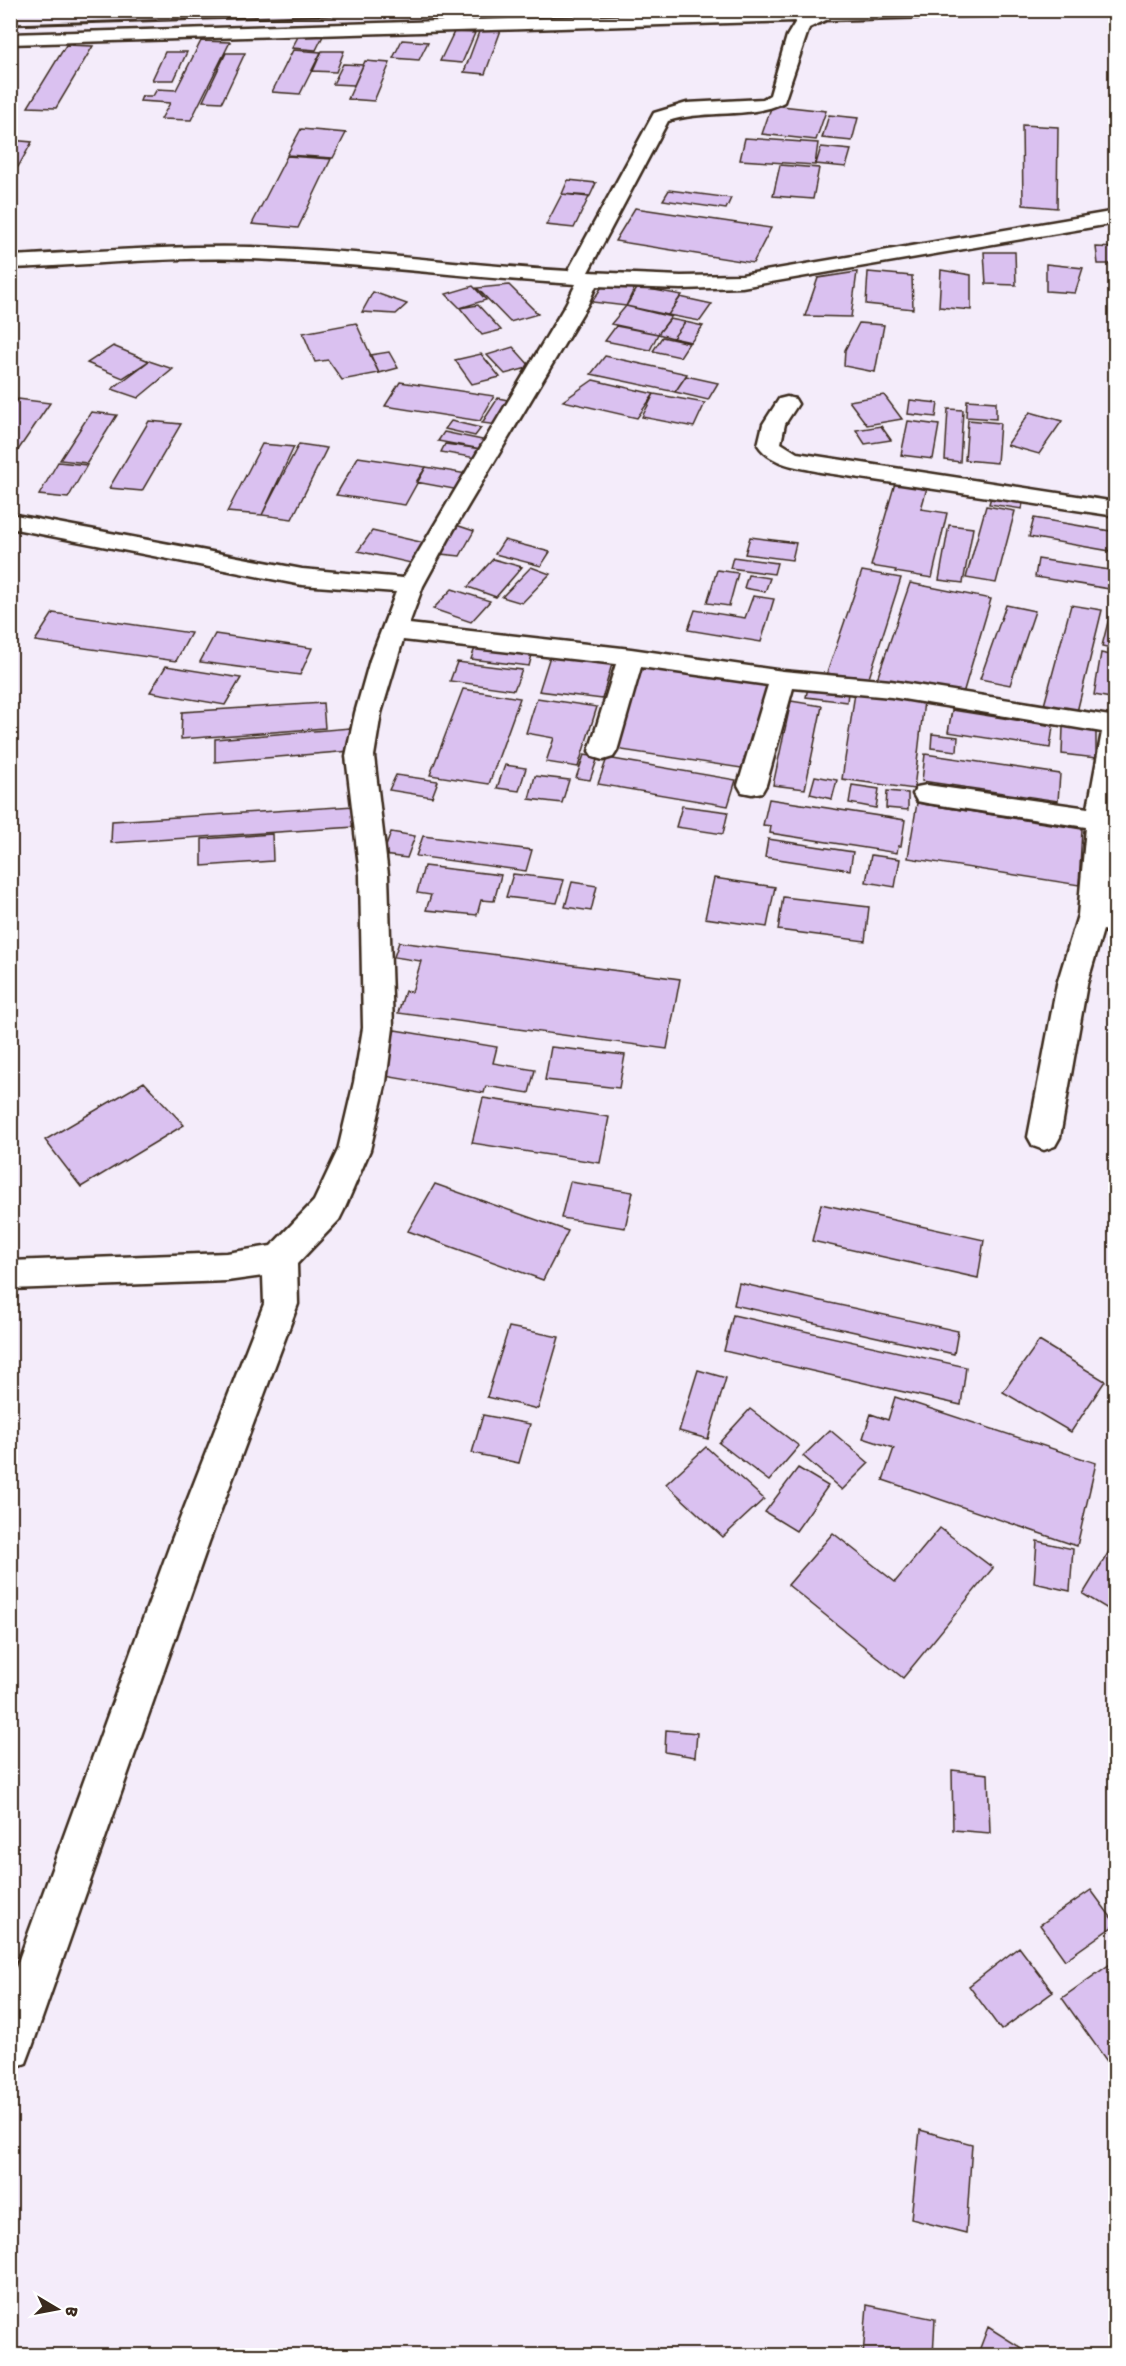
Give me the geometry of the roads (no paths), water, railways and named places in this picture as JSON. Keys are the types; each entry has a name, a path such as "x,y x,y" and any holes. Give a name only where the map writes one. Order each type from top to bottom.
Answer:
{"street":[{"path":"10,39 1003,10"},
{"path":"334,13 374,30"},
{"path":"10,1275 227,1267 280,1259 327,1210 354,1150 370,1082 378,1028 374,875 360,756 368,713 383,660 396,631 411,586 441,531 572,313 582,278 661,117 687,109 767,104 778,98 799,30 802,25 821,16"},
{"path":"10,262 251,254 582,278 698,283 742,281 1116,216"},
{"path":"787,404 774,424 770,445 789,458 820,465 1116,509"},
{"path":"10,521 302,577 411,586"},
{"path":"396,631 891,689 1116,727 1109,793 1100,819 1104,919 1072,984 1044,1137"},
{"path":"603,751 631,657"},
{"path":"752,785 783,678"},
{"path":"927,794 1100,819"},
{"path":"10,2048 190,1542 281,1304 280,1259"}],"railway":[{"path":"10,25 506,10"}]}
